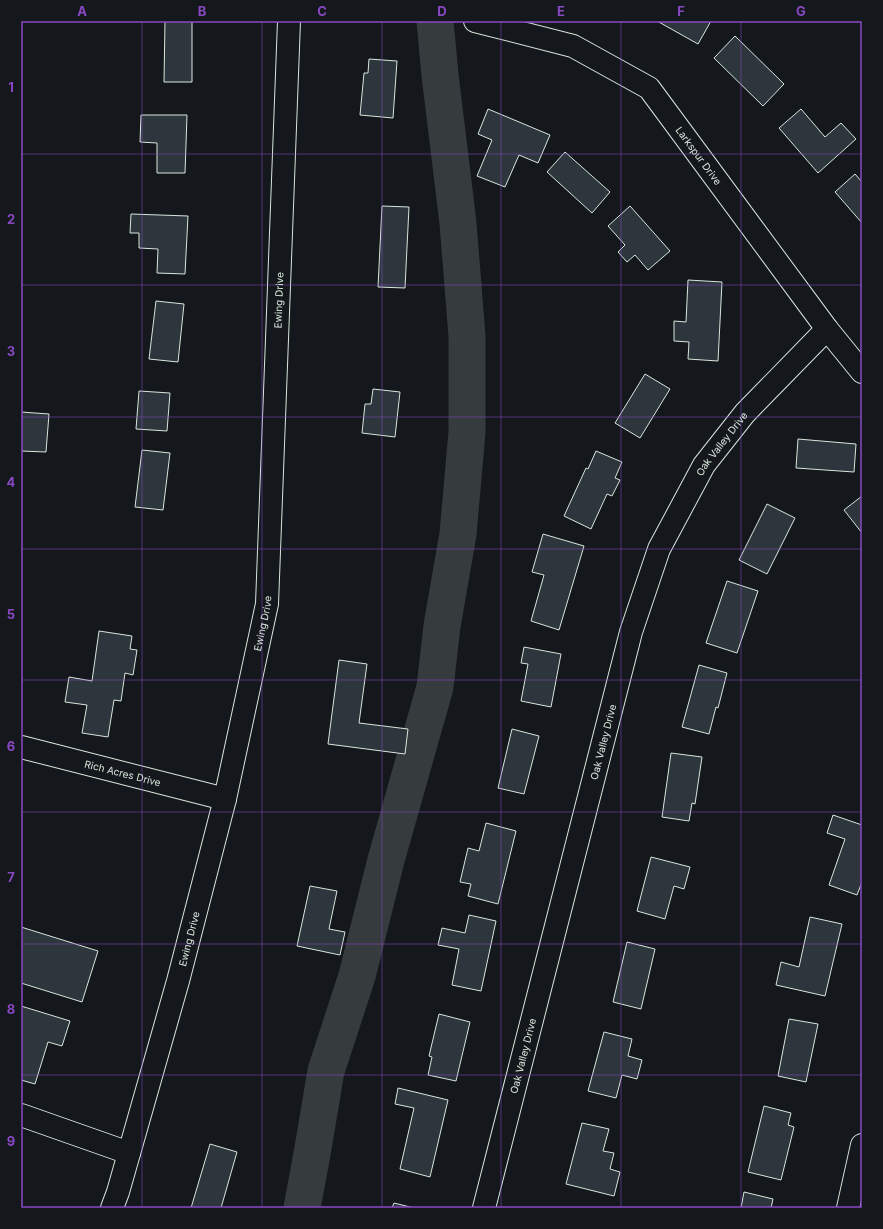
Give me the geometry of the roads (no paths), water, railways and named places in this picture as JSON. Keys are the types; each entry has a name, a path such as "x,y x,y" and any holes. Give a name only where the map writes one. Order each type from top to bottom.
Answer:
{"street":[{"name":"Ewing Drive","path":"112,1208 129,1154 178,981 225,799 267,604 290,21"},
{"name":"Larkspur Drive","path":"475,21 574,46 649,88 827,328 862,372"},
{"name":"Oak Valley Drive","path":"484,1208 632,632 659,549 704,465 746,413 827,328"},
{"name":"Rich Acres Drive","path":"23,753 225,799"},
{"path":"21,1115 129,1154"},
{"path":"848,1208 862,1145"}],"waterway":[{"path":"302,1208 326,1071 357,976 386,860 435,687 442,626 458,534 467,432 467,336 458,223 435,21"}]}
